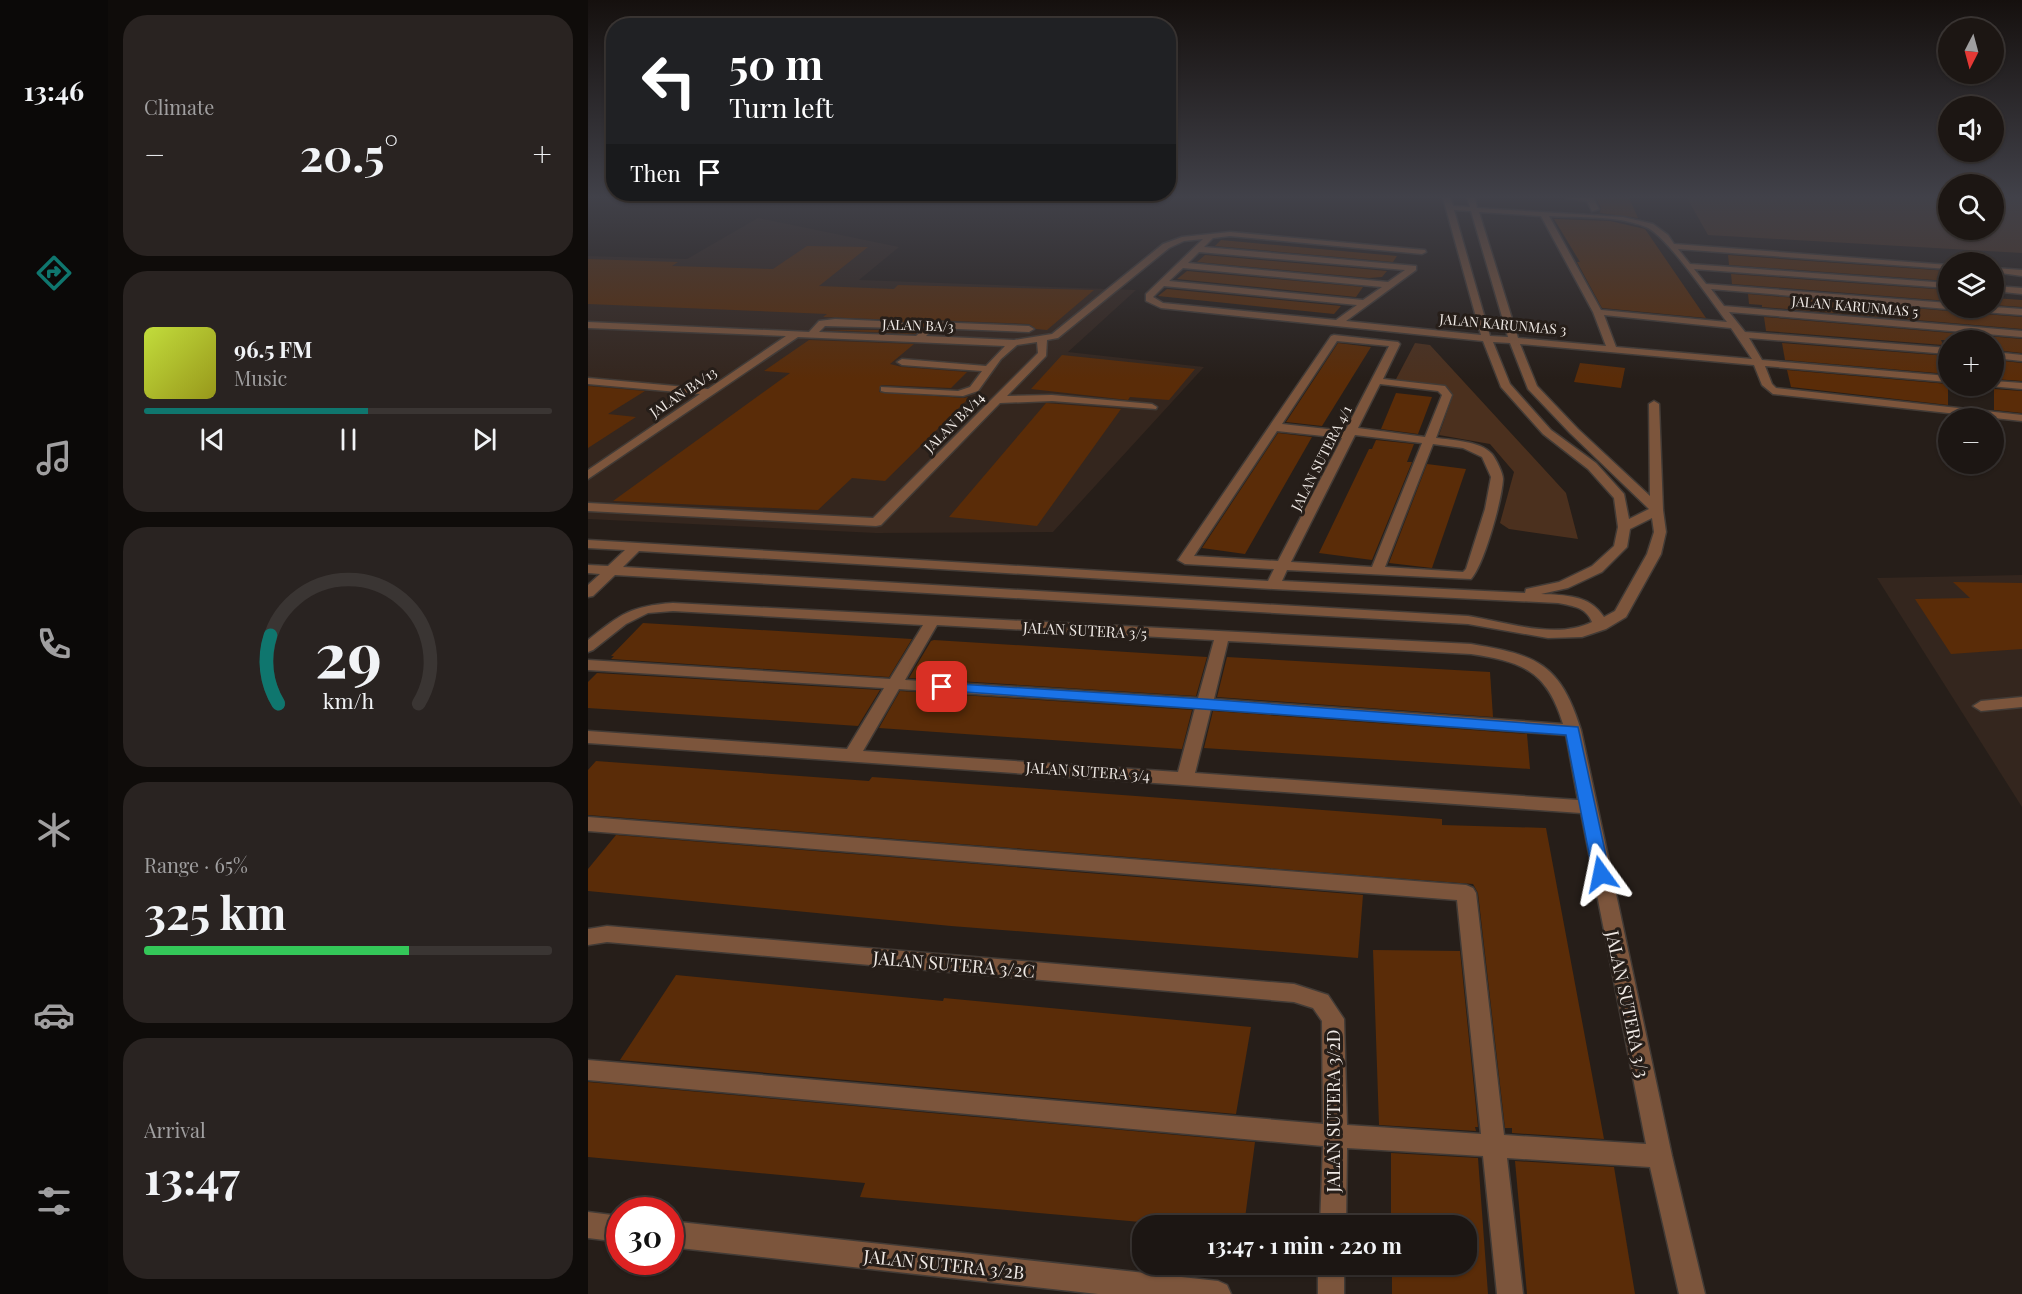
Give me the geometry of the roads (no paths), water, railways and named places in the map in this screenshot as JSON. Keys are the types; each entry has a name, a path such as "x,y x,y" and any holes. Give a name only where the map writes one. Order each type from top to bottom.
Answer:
{"street":[{"name":"JALAN BA/3","path":"588,325 918,339 1014,342 1042,340 1055,336 1065,329 1151,258"},
{"path":"1161,283 1188,258"},
{"path":"1304,258 1413,268 1338,323"},
{"path":"1465,258 1486,337 1505,385 1547,432 1592,466 1620,497 1624,527 1620,547 1597,569 1563,585 1510,597"},
{"path":"1489,258 1513,339 1532,387 1574,431 1657,510"},
{"path":"1568,258 1598,312 1612,348"},
{"path":"1682,258 1742,335 1758,361 1767,385 1773,391 2022,418"},
{"path":"1831,258 1938,266"},
{"path":"1839,259 1852,278"},
{"path":"1181,265 1388,285"},
{"path":"1688,266 1938,285"},
{"path":"2004,272 2022,273"},
{"path":"1161,283 1364,303"},
{"name":"JALAN KARUNMAS 3","path":"1161,283 1149,296 1153,303 1338,323 1938,378"},
{"path":"1926,284 1938,303"},
{"path":"1702,286 1938,313"},
{"path":"2004,290 2022,291"},
{"name":"JALAN KARUNMAS 5","path":"1722,309 1938,314"},
{"path":"2004,311 2022,312"},
{"path":"1598,312 1734,325"},
{"name":"JALAN KARUNMAS 5","path":"1960,318 2022,334"},
{"path":"812,334 822,323 900,325"},
{"path":"918,339 932,325 1029,329"},
{"name":"JALAN BA/13","path":"588,475 796,334"},
{"path":"1742,335 1938,350"},
{"name":"JALAN SUTERA 4/1","path":"1273,585 1395,344 1334,338 1275,427"},
{"name":"JALAN BA/14","path":"588,507 876,522 1043,354 1042,340"},
{"path":"885,389 959,394 974,389 998,357 1014,342"},
{"path":"2004,356 2022,358"},
{"path":"902,362 990,369"},
{"path":"588,381 710,392"},
{"path":"1377,381 1441,388 1447,396 1377,571"},
{"path":"2004,385 2022,386"},
{"path":"996,400 1052,398 1152,407"},
{"path":"588,568 1468,620 1548,634 1582,633 1601,626 1621,614 1654,554 1660,532 1657,510 1654,404"},
{"path":"1275,427 1429,439 1478,449 1487,455 1497,477 1491,509 1472,570 1466,576 1185,560 1275,427"},
{"path":"1624,527 1657,510"},
{"path":"588,544 1580,602 1596,612 1601,626"},
{"path":"588,593 636,547"},
{"name":"JALAN SUTERA 3/5","path":"588,647 621,621 645,609 673,607 1472,650 1500,653 1523,661"},
{"path":"852,754 932,622"},
{"path":"1185,778 1222,636"},
{"name":"JALAN SUTERA 3/3","path":"1523,661 1542,670 1559,688 1573,730 1660,1156 1692,1294"},
{"path":"588,665 1204,703 1573,730"},
{"path":"1981,706 2022,702"},
{"name":"JALAN SUTERA 3/4","path":"588,737 1587,807"},
{"path":"588,824 1466,893 1510,1294"},
{"name":"JALAN SUTERA 3/2C","path":"588,937 619,935 1262,990 1294,993 1320,1001"},
{"name":"JALAN SUTERA 3/2D","path":"1320,1001 1333,1018 1335,1136 1333,1215"},
{"path":"588,1070 1335,1136 1660,1156"},
{"path":"588,1225 606,1227"},
{"name":"JALAN SUTERA 3/2B","path":"684,1236 1218,1294"},
{"path":"1330,1294 1331,1275"}]}
